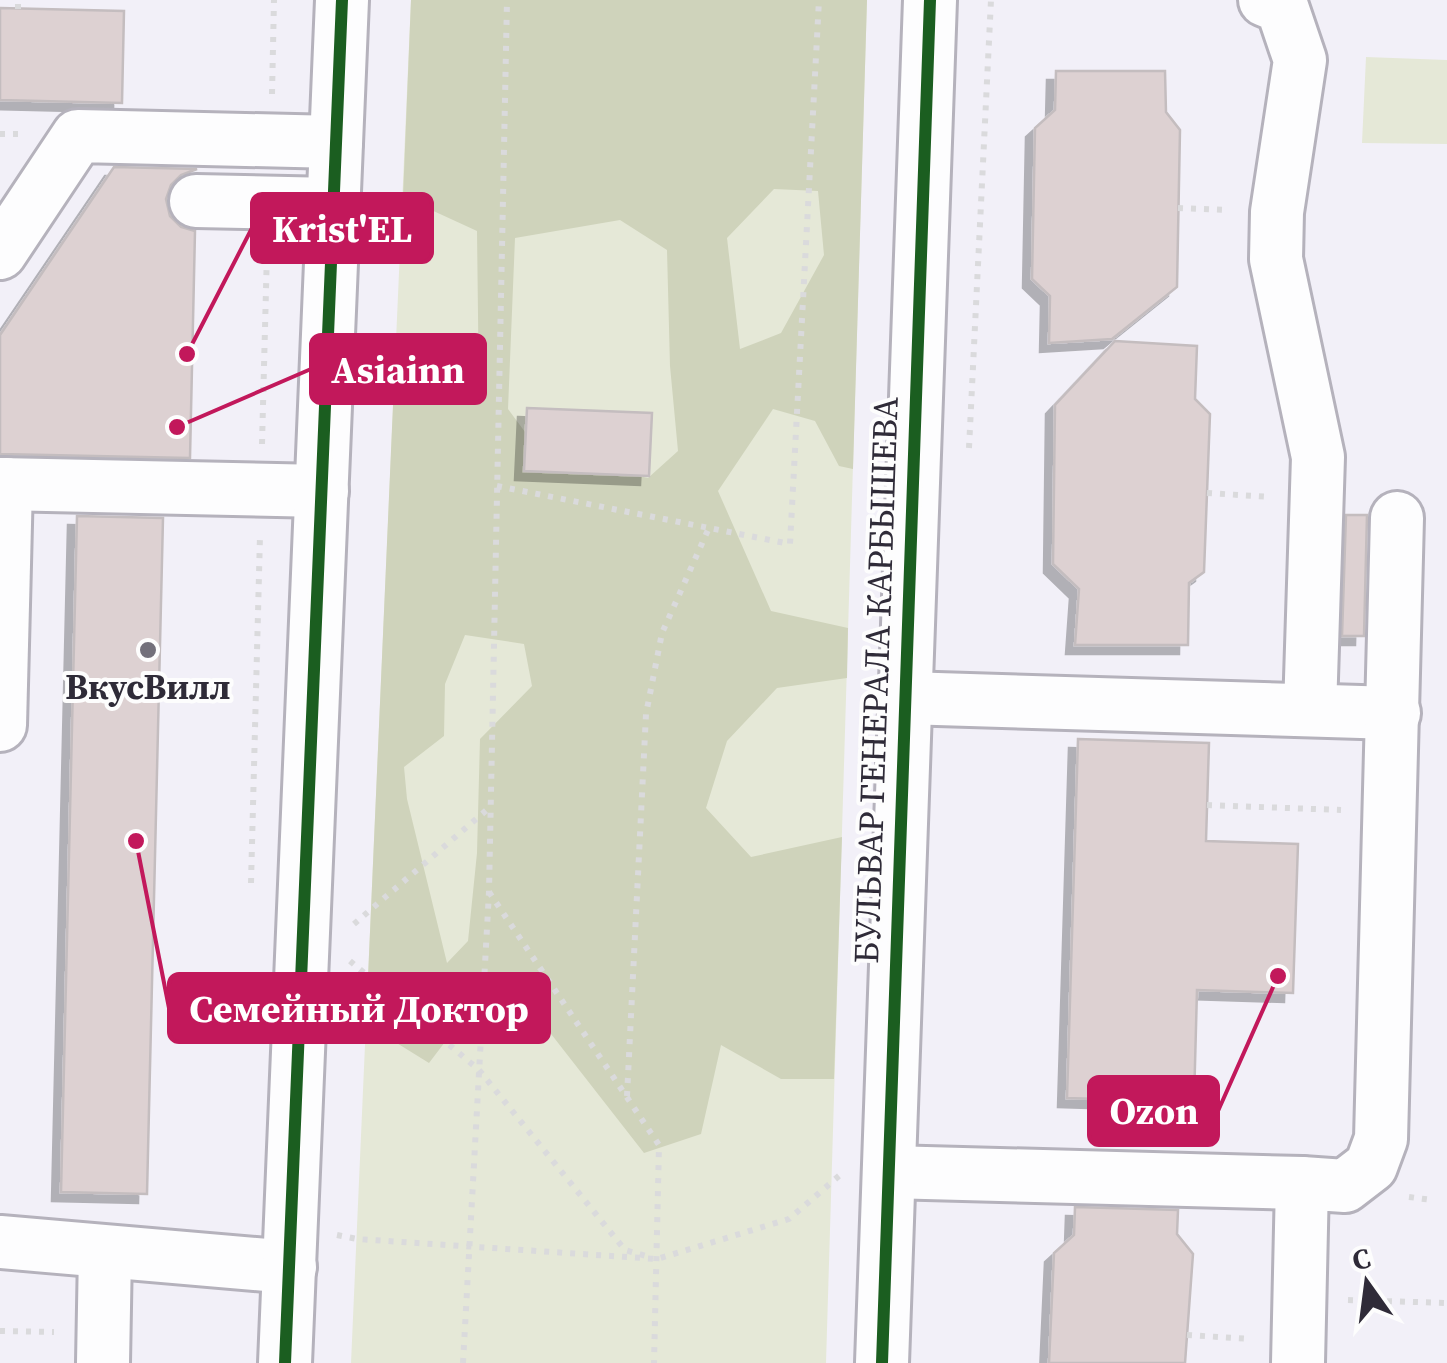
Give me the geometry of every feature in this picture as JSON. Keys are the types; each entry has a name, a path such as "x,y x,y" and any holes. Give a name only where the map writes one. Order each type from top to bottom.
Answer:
{"street":[{"path":"285,1363 317,932 322,491 342,0"},
{"name":"БУЛЬВАР ГЕНЕРАЛА КАРБЫШЕВА","path":"882,1363 930,0"},
{"path":"890,1151 1346,1186 1372,1166 1382,1139 1391,812 1354,711 1316,500 1318,457 1276,258 1277,212 1300,60 1282,7 1265,0"},
{"path":"0,253 78,136 336,142"},
{"path":"196,201 333,204"},
{"path":"0,725 3,484 322,491"},
{"path":"1354,711 1398,518"},
{"path":"1354,711 1355,636"},
{"path":"906,698 1354,711"},
{"path":"1299,1335 1302,1184"},
{"path":"0,1242 105,1252 291,1245"},
{"path":"103,1363 105,1252"}],"path":[{"path":"270,141 274,0"},
{"path":"463,1363 489,892 507,0"},
{"path":"497,486 790,544 819,0"},
{"path":"250,885 268,203"},
{"path":"1207,493 1316,500"},
{"path":"627,1096 646,714 662,633 708,530"},
{"path":"1207,805 1391,812"},
{"path":"490,808 317,932 479,1070 625,1250 657,1259"},
{"path":"489,892 660,1144 654,1363"},
{"path":"291,1245 357,1240 657,1259 789,1219 890,1151"},
{"path":"1187,1335 1299,1335 1447,1303"}],"green space":[{"path":"411,0 867,0 826,1363 351,1363"},
{"path":"411,0 867,0 853,469 839,466 815,421 773,409 718,491 771,611 848,628 847,678 777,688 727,741 706,808 751,857 842,837 834,1079 781,1079 721,1045 701,1134 644,1153 523,998 464,1017 429,1063 366,1024 393,405 479,398 477,231 403,197","holes":["774,189 818,191 824,255 781,333 740,349 727,238","620,220 667,250 670,366 678,451 648,478 542,455 508,409 515,238","465,635 524,644 532,686 480,739 477,853 468,941 447,963 407,799 404,767 444,736 445,684"]},
{"path":"1366,57 1447,60 1447,144 1362,143"}],"building":[{"path":"0,8 124,11 122,103 0,100"},
{"path":"1056,71 1165,71 1166,112 1180,130 1177,287 1112,339 1049,343 1050,296 1032,279 1035,128 1055,110"},
{"path":"114,167 197,169 181,175 171,185 166,199 170,216 181,227 195,231 190,458 0,454 0,335"},
{"path":"1115,341 1197,346 1195,399 1210,414 1204,572 1189,583 1188,645 1075,645 1079,589 1053,564 1055,405"},
{"path":"527,408 652,413 649,476 524,471"},
{"path":"1346,515 1367,515 1364,636 1342,636"},
{"path":"77,516 163,518 147,1194 61,1192"},
{"path":"1078,739 1209,743 1206,841 1298,844 1293,993 1197,990 1194,1102 1067,1098"},
{"path":"1075,1207 1178,1210 1177,1234 1193,1254 1185,1363 1049,1363 1054,1253 1074,1235"}],"cycle path":[{"path":"285,1363 342,0"},
{"path":"882,1363 930,0"}],"place":[{"name":"Krist'EL","path":"187,354"},
{"name":"Asiainn","path":"177,427"},
{"name":"ВкусВилл","path":"148,650"},
{"name":"Семейный Доктор","path":"136,841"},
{"name":"Ozon","path":"1278,976"}]}
